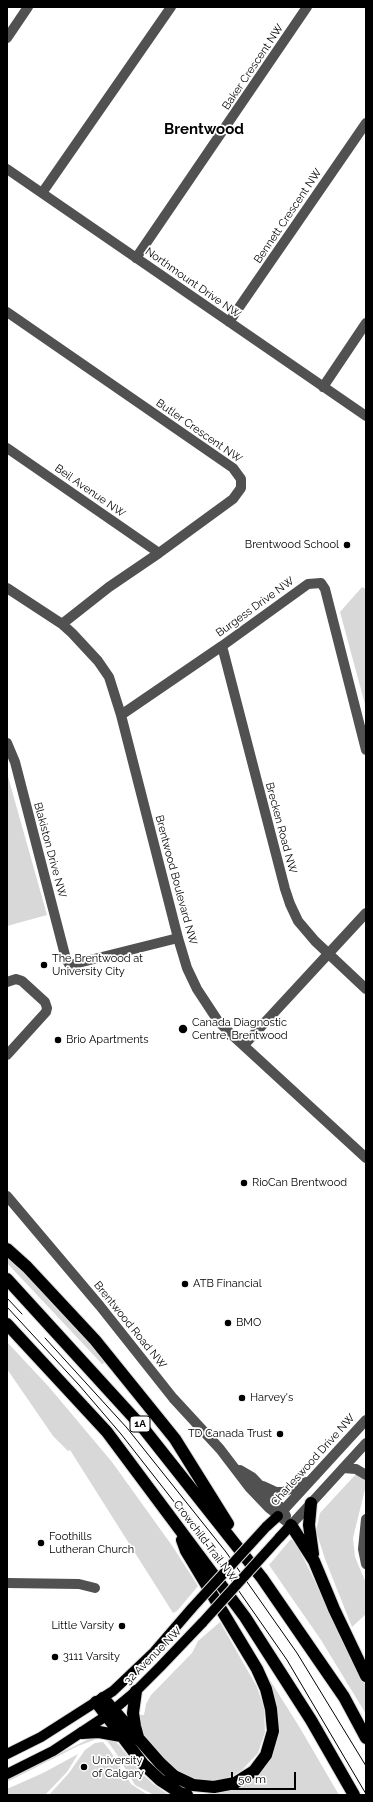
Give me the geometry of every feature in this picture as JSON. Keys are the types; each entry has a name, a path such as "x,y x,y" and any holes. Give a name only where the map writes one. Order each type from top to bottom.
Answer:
{"highway":[{"path":"7,1249 27,1267 95,1340 174,1439 262,1578"},
{"name":"Crowchild Trail NW","path":"7,1279 144,1429 262,1578 344,1697 366,1738"},
{"name":"Crowchild Trail NW","path":"7,1324 107,1432 245,1617 311,1720 354,1795"},
{"path":"311,1503 309,1525 314,1561"},
{"path":"109,1713 139,1740 160,1764 174,1776 193,1785 214,1787 235,1783 254,1771 266,1755 272,1731 266,1689 257,1669 186,1551 176,1524"},
{"path":"291,1525 314,1561 334,1609 366,1676"},
{"path":"136,1691 133,1713 134,1726 139,1740"},
{"path":"100,1700 122,1736 143,1764 160,1780 180,1793 187,1795"},
{"path":"82,1733 99,1732 122,1736"}],"main road":[{"name":"32 Avenue NW","path":"7,1754 41,1737 100,1700 142,1664 280,1513"},
{"name":"32 Avenue NW","path":"7,1774 53,1751 82,1733 136,1691 203,1622 291,1525"}],"street":[{"path":"7,38 28,7"},
{"path":"42,193 171,7"},
{"name":"Baker Crescent NW","path":"136,258 307,7"},
{"name":"Bennett Crescent NW","path":"229,322 366,123"},
{"name":"Northmount Drive NW","path":"7,169 366,416"},
{"name":"Butler Crescent NW","path":"7,312 233,468 241,479 241,488 233,499 159,553 109,587 62,624"},
{"path":"323,387 366,324"},
{"name":"Beil Avenue NW","path":"7,448 159,553"},
{"name":"Burgess Drive NW","path":"121,715 222,646 308,584 321,582 325,589 366,750"},
{"name":"Brentwood Boulevard NW","path":"7,588 62,624 98,661 109,677 121,715 178,938 187,968 197,989 218,1021 366,1158"},
{"name":"Brecken Road NW","path":"222,646 290,904 298,921 329,955 366,989"},
{"name":"Blakiston Drive NW","path":"7,743 15,762 66,959 69,964 178,938"},
{"path":"244,1045 329,955 366,913"},
{"path":"7,982 16,979 22,981 46,1002 48,1008 7,1055"},
{"name":"Brentwood Road NW","path":"7,1196 100,1306 173,1398 220,1449 264,1503 280,1513"},
{"name":"Charleswood Drive NW","path":"280,1513 366,1420"},
{"path":"291,1525 366,1443"},
{"name":"Brentwood Road NW","path":"235,1467 252,1477 258,1483 280,1513 291,1525"},
{"path":"343,1468 356,1468 366,1475"},
{"path":"258,1483 276,1492 283,1492 313,1478"},
{"path":"366,1519 363,1549 366,1564"},
{"path":"7,1583 79,1584 95,1588"}],"shaded area":[{"path":"362,587 366,589 366,708 340,612"},
{"path":"7,773 47,915 7,926"},
{"path":"7,1256 32,1279 107,1362 102,1364 7,1263"},
{"path":"7,1342 49,1387 112,1462 173,1547 198,1586 177,1611 173,1613 70,1450 68,1451 53,1436 7,1369"},
{"path":"356,1474 365,1480 366,1485 353,1538 355,1557 366,1583 366,1614 352,1627 325,1559 316,1531 320,1513"},
{"path":"291,1539 299,1549 366,1686 366,1714 321,1640 269,1565"},
{"path":"220,1622 257,1687 264,1708 265,1732 258,1753 242,1770 234,1775 220,1780 197,1780 176,1771 144,1736 137,1715 144,1715 146,1704 151,1695 192,1653 198,1641"},
{"path":"268,1677 339,1795 208,1795 208,1792 213,1792 269,1754 264,1679"},
{"path":"99,1738 78,1746 7,1782 7,1779 89,1739"},
{"path":"105,1738 113,1740 119,1745 141,1773 153,1784 169,1795 154,1795 135,1785 116,1753"},
{"path":"103,1742 131,1784 148,1795 49,1795 69,1773 85,1750 95,1743"},
{"path":"78,1754 67,1772 45,1795 7,1795 7,1789 43,1773"}],"tram line":[{"path":"7,1298 22,1314"},
{"path":"7,1307 79,1385 121,1434 197,1531 287,1660 366,1794"},
{"path":"45,1338 127,1428 226,1552 297,1653 366,1766"}],"place":[{"name":"Brentwood School","path":"347,545"},
{"name":"The Brentwood at University City","path":"44,965"},
{"name":"Canada Diagnostic Centre, Brentwood","path":"183,1029"},
{"name":"Brio Apartments","path":"58,1040"},
{"name":"RioCan Brentwood","path":"244,1183"},
{"name":"ATB Financial","path":"185,1284"},
{"name":"BMO","path":"228,1323"},
{"name":"Harvey's","path":"242,1398"},
{"name":"TD Canada Trust","path":"280,1434"},
{"name":"Foothills Lutheran Church","path":"41,1543"},
{"name":"Little Varsity","path":"122,1626"},
{"name":"3111 Varsity","path":"55,1657"},
{"name":"University of Calgary","path":"84,1767"}],"district":[{"name":"Brentwood","path":"204,129"}]}
